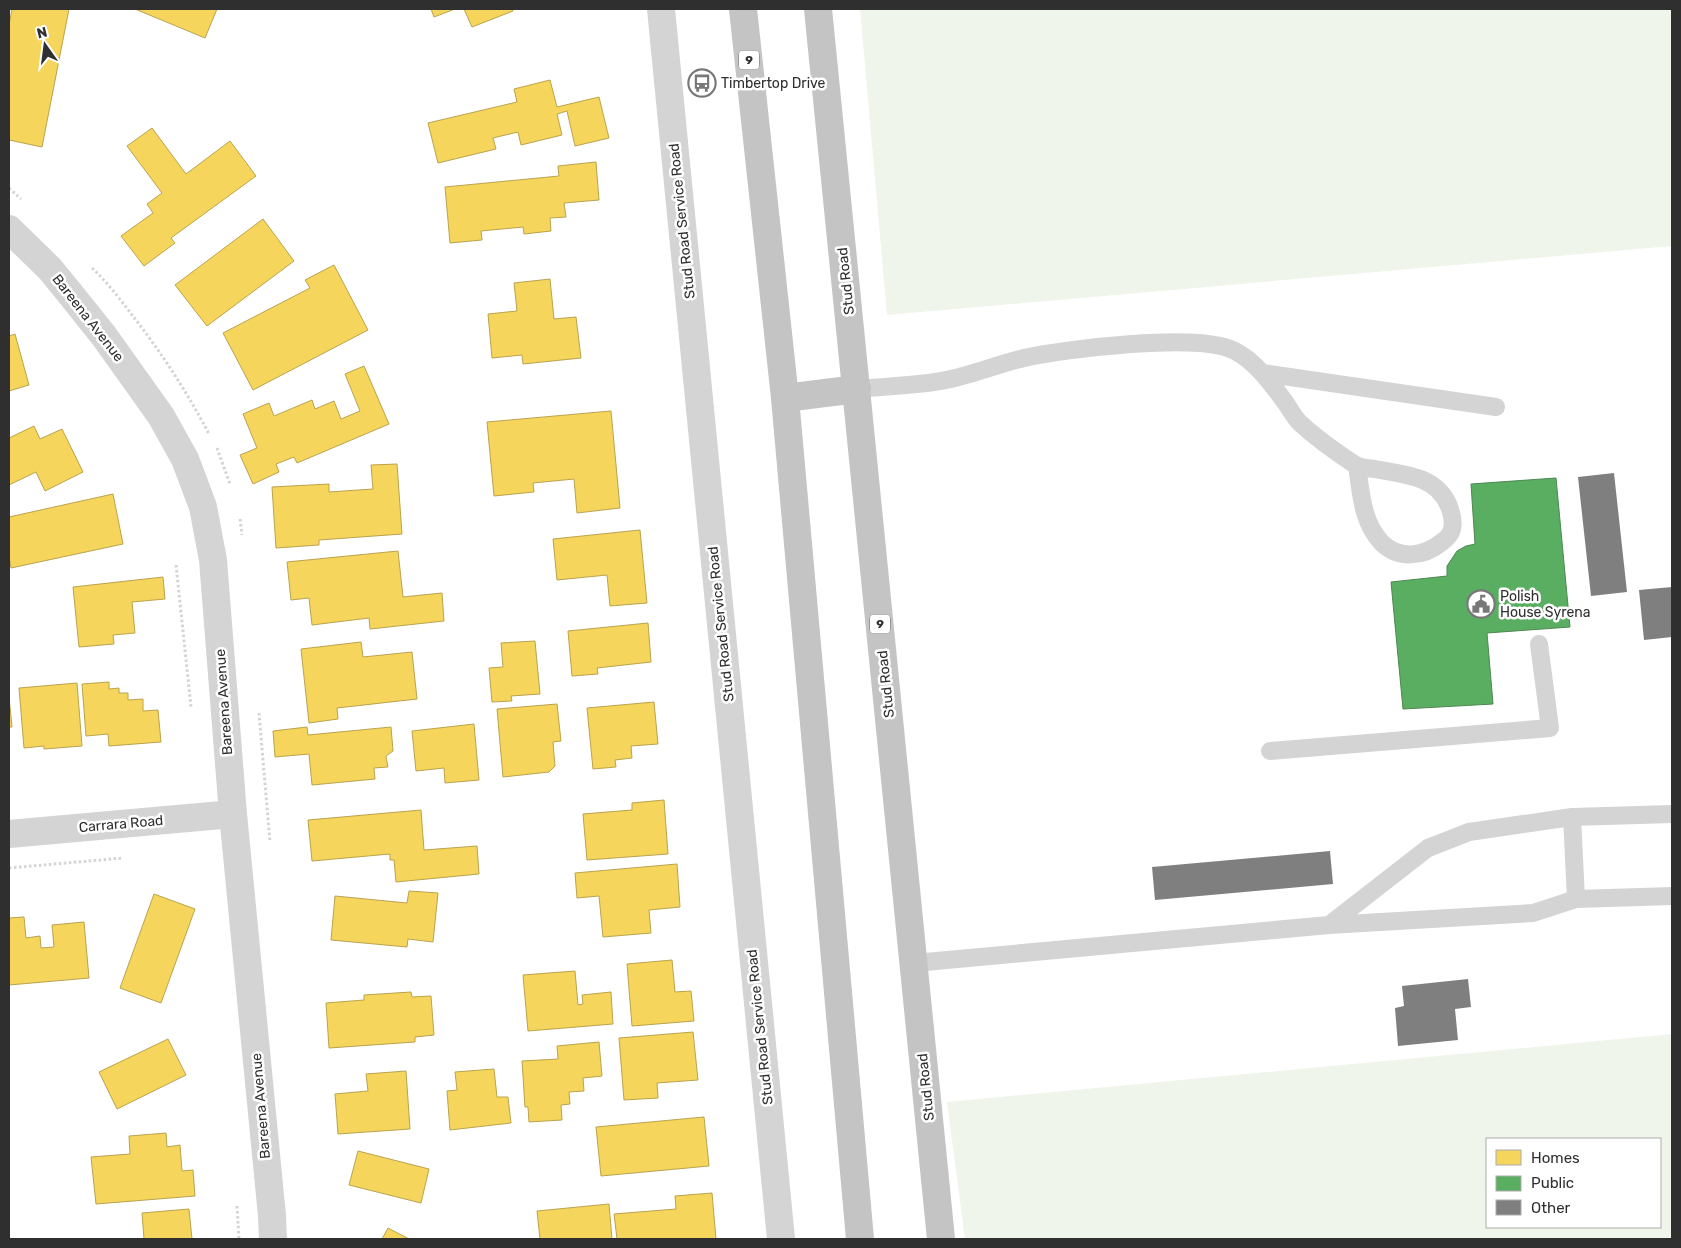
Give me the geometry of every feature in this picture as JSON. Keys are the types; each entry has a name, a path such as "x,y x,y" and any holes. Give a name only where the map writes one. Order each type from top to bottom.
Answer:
{"highway":[{"name":"9","path":"743,9 785,398 860,1239"},
{"name":"Stud Road","path":"818,9 941,1239"},
{"path":"785,398 857,389"}],"street":[{"name":"Stud Road Service Road","path":"661,9 781,1239"},
{"name":"Bareena Avenue","path":"9,229 50,269 134,377 176,440 198,490 211,542 213,560 233,814 273,1239"},
{"name":"Carrara Road","path":"9,834 233,814"}],"lane":[{"path":"857,389 945,380 1022,358 1052,353 1179,342 1216,344 1234,350 1249,361 1274,387 1299,422 1357,466 1409,475 1437,488 1448,503 1452,518 1452,530 1446,538 1425,553 1409,554 1393,551 1382,543 1372,531 1363,508 1357,466"},
{"path":"1262,373 1496,407"},
{"path":"1270,751 1550,728 1539,644"},
{"path":"1329,925 1428,848 1469,832 1572,817 1672,814"},
{"path":"1572,817 1576,899"},
{"path":"914,962 1329,925 1533,913 1576,899 1672,896"}],"path":[{"path":"176,566 191,711"},
{"path":"9,868 126,857"}],"shaded area":[{"path":"860,9 1672,9 1672,246 887,315"},
{"path":"1672,1034 1672,1239 965,1239 947,1102"}],"building: Homes":[{"path":"12,9 69,9 42,147 9,140 9,25"},
{"path":"135,9 217,9 205,38"},
{"path":"431,9 455,9 434,17"},
{"path":"464,9 512,9 513,11 472,27"},
{"path":"550,80 557,107 599,97 609,138 575,146 567,111 557,114 562,135 521,145 518,132 493,138 496,149 438,163 428,123 517,102 514,89"},
{"path":"152,128 186,174 230,141 256,176 171,238 175,243 144,266 121,236 153,213 147,204 162,193 127,146"},
{"path":"596,162 599,200 564,203 566,217 550,218 551,231 524,234 523,227 481,231 482,240 450,243 445,187 559,176 558,166"},
{"path":"263,219 294,261 207,326 175,285"},
{"path":"334,265 368,330 253,390 223,333 310,288 305,280"},
{"path":"550,279 554,319 576,317 581,358 523,364 522,355 492,358 488,314 517,311 514,283"},
{"path":"15,334 29,385 9,391 9,336"},
{"path":"364,366 389,424 297,463 294,457 276,464 279,472 253,484 240,455 257,448 243,414 269,403 274,416 312,400 315,409 334,401 341,419 360,411 345,374"},
{"path":"611,411 620,508 577,513 574,479 533,483 534,492 494,496 487,422"},
{"path":"34,426 40,439 62,429 83,472 45,491 36,472 9,485 9,438"},
{"path":"397,464 402,534 319,540 319,545 276,548 272,487 329,484 329,492 373,489 371,465"},
{"path":"113,494 123,544 11,568 9,556 9,517"},
{"path":"640,530 647,603 610,606 607,575 557,580 553,539"},
{"path":"398,551 403,597 442,593 444,621 370,629 369,618 312,625 309,598 291,600 287,562"},
{"path":"163,577 165,599 132,602 135,633 113,635 114,644 79,647 73,587"},
{"path":"648,623 651,662 597,668 598,674 572,676 568,631"},
{"path":"535,641 540,694 511,696 512,701 492,702 489,668 503,667 501,643"},
{"path":"361,642 363,657 412,652 417,699 337,708 338,719 309,723 301,649"},
{"path":"109,682 109,689 119,688 119,693 128,693 128,700 143,699 143,711 158,710 161,742 109,746 108,734 86,736 82,684"},
{"path":"77,683 82,746 44,749 44,746 24,748 19,688"},
{"path":"9,697 12,727 9,727"},
{"path":"654,702 658,744 631,746 632,758 615,760 616,767 593,769 587,708"},
{"path":"557,704 561,741 553,742 555,766 549,772 503,777 497,709"},
{"path":"474,724 479,780 445,783 444,768 416,771 412,731"},
{"path":"307,727 308,735 391,727 393,751 386,756 388,767 374,768 375,779 312,785 309,754 275,757 273,731"},
{"path":"664,800 668,854 587,860 583,814 632,810 632,803"},
{"path":"421,810 424,850 477,846 479,874 396,882 394,860 390,860 390,854 312,861 308,820"},
{"path":"677,864 680,907 649,910 651,933 603,937 599,896 577,898 575,873"},
{"path":"409,891 438,893 433,942 408,939 407,947 331,940 335,896 407,903"},
{"path":"154,894 195,909 161,1003 120,988"},
{"path":"24,917 26,938 40,936 41,948 54,947 52,925 84,922 89,978 9,985 9,918"},
{"path":"672,960 675,992 691,991 694,1021 632,1026 627,964"},
{"path":"575,971 578,1005 583,1004 582,995 611,992 613,1024 528,1031 523,975"},
{"path":"411,992 412,997 431,996 434,1035 415,1037 415,1042 329,1048 326,1003 364,1000 364,995"},
{"path":"693,1032 698,1080 657,1083 658,1098 624,1100 619,1038"},
{"path":"168,1039 186,1075 117,1109 99,1072"},
{"path":"599,1042 602,1076 583,1078 584,1091 569,1092 570,1104 561,1105 562,1120 529,1122 528,1107 525,1107 522,1061 558,1059 557,1046"},
{"path":"494,1069 497,1097 508,1097 511,1123 450,1130 447,1091 457,1090 455,1072"},
{"path":"406,1071 410,1129 338,1134 335,1094 368,1091 366,1074"},
{"path":"704,1117 709,1166 601,1176 596,1127"},
{"path":"166,1133 167,1147 180,1145 182,1171 193,1170 195,1196 96,1204 91,1157 130,1154 129,1136"},
{"path":"358,1151 429,1169 421,1203 349,1185"},
{"path":"712,1193 716,1239 617,1239 614,1214 676,1209 675,1196"},
{"path":"609,1204 612,1239 540,1239 537,1211"},
{"path":"189,1209 192,1239 144,1239 142,1213"},
{"path":"388,1228 409,1239 382,1239"}],"building: Public":[{"name":"Polish House Syrena","path":"1556,478 1570,627 1487,633 1493,704 1403,709 1391,582 1447,576 1447,566 1457,551 1475,544 1471,484"}],"building: Other":[{"path":"1614,473 1627,592 1591,596 1578,477"},
{"path":"1672,587 1672,637 1644,640 1639,590"},
{"path":"1330,851 1333,884 1155,900 1152,867"},
{"path":"1468,979 1471,1007 1455,1009 1458,1040 1398,1046 1395,1008 1404,1006 1402,986"}],"place":[{"name":"Timbertop Drive","path":"702,83"},
{"name":"Polish House Syrena","path":"1481,604"}]}
